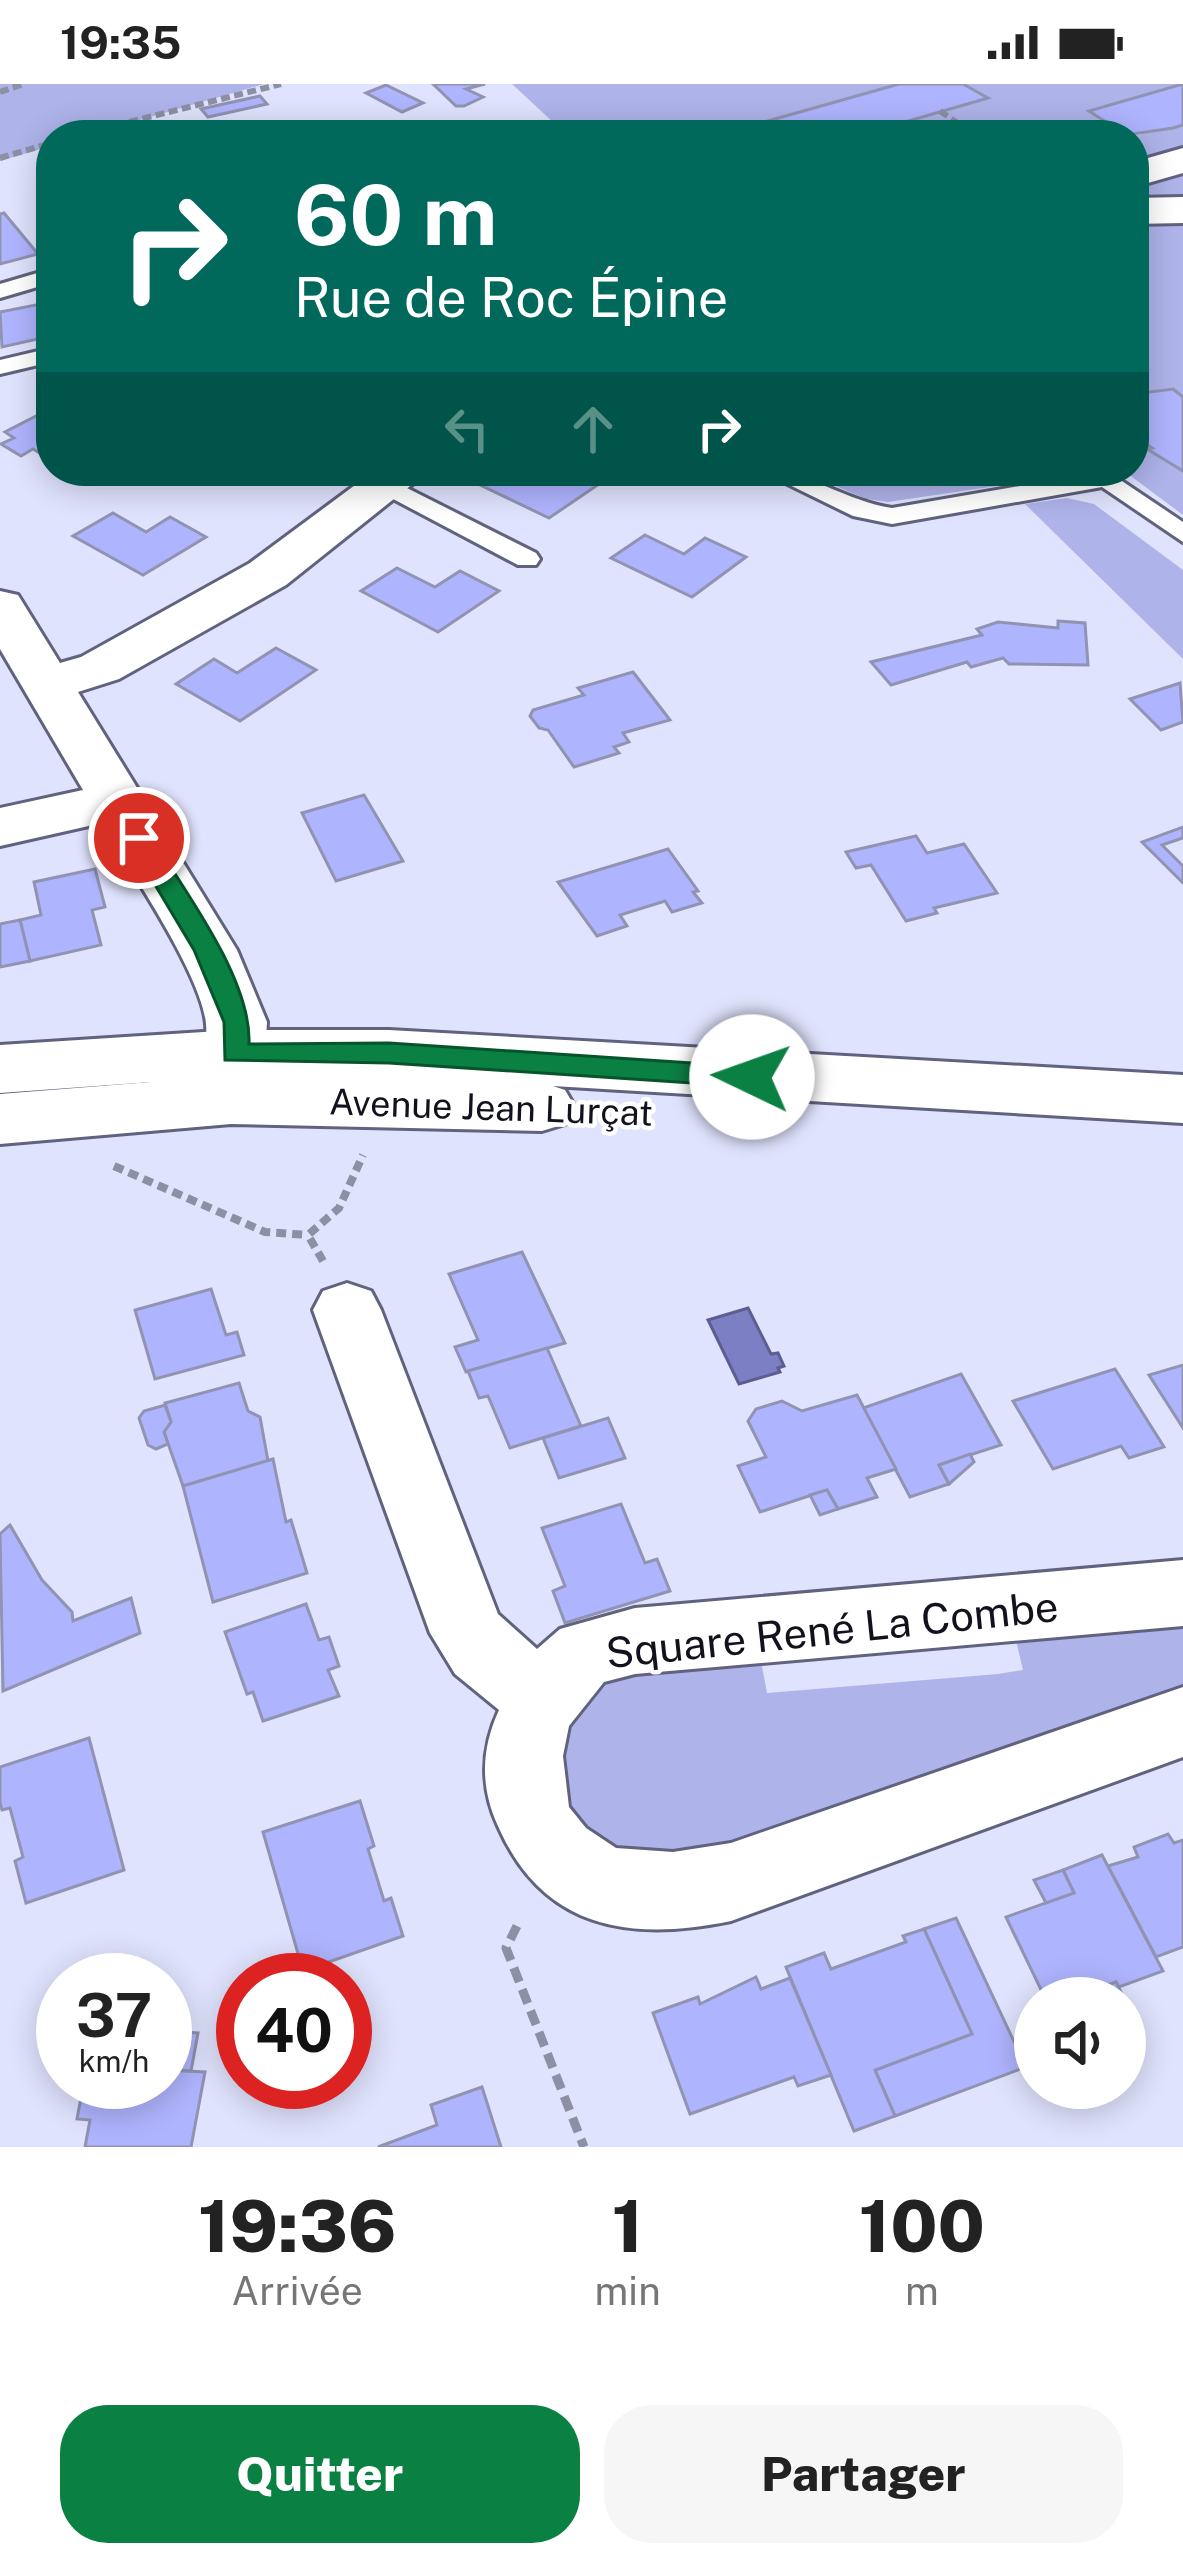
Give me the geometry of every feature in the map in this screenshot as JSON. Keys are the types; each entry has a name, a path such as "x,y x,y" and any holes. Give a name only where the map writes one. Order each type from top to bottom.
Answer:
{"street":[{"path":"1149,170 1183,160"},
{"path":"1149,211 1183,210"},
{"path":"48,684 100,668 268,574 385,486"},
{"path":"0,606 207,950 237,1022 233,1077"},
{"path":"0,827 117,800"},
{"name":"Avenue Jean Lurçat","path":"233,1077 389,1053 1183,1099"},
{"path":"0,1070 233,1077"},
{"path":"0,1119 233,1077"},
{"name":"Avenue Jean Lurçat","path":"233,1077 539,1106 1183,1136"},
{"path":"347,1310 468,1633 541,1698"},
{"name":"Square René La Combe","path":"1183,1593 634,1641 579,1657 541,1698 520,1751 539,1836 579,1872 624,1889 675,1894 731,1882 1183,1722"}],"lane":[{"path":"0,291 36,280"},
{"path":"0,367 36,359"},
{"path":"409,486 527,559"},
{"path":"807,486 862,511 892,516 1066,486"},
{"path":"1117,486 1183,534"}],"path":[{"path":"0,92 23,84"},
{"path":"137,120 281,84"},
{"path":"940,111 953,120"},
{"path":"0,158 36,147"},
{"path":"98,1159 266,1232 308,1235 339,1208 369,1141"},
{"path":"308,1235 347,1310"},
{"path":"517,1926 506,1948 584,2147"}],"shaded area":[{"path":"0,84 264,84 140,120 36,120 36,150 0,161"},
{"path":"512,84 899,84 772,120 551,120"},
{"path":"963,84 1180,84 1091,110 1105,120 910,120 986,97"},
{"path":"1183,125 1183,397 1173,389 1149,392 1149,133"},
{"path":"1149,451 1183,471 1183,515 1144,486 1149,486"},
{"path":"836,486 996,486 888,502"},
{"path":"1067,498 1094,504 1183,570 1183,659 1025,504"},
{"path":"748,1308 771,1354 778,1353 784,1366 778,1368 780,1372 739,1384 708,1320"},
{"path":"1183,1611 1183,1702 680,1871 569,1833 546,1726 582,1677 759,1650 767,1693 998,1674 1023,1670 1013,1628"}],"building":[{"path":"433,84 485,84 466,89 483,97 456,106"},
{"path":"899,84 963,84 988,98 912,120 771,120"},
{"path":"1183,84 1183,125 1173,128 1149,132 1149,120 1103,120 1089,111"},
{"path":"386,85 423,103 402,112 366,93"},
{"path":"260,96 267,104 208,117 201,109"},
{"path":"4,213 36,255 0,264 0,214"},
{"path":"36,305 36,339 2,347 0,312"},
{"path":"1173,389 1183,397 1183,471 1149,450 1149,392"},
{"path":"36,416 36,451 21,456 1,444 14,438 5,432"},
{"path":"482,486 596,486 549,518"},
{"path":"113,513 146,532 170,517 206,537 143,575 73,536"},
{"path":"645,535 684,554 705,538 746,557 692,597 611,558"},
{"path":"397,568 435,587 460,571 499,591 438,632 361,591"},
{"path":"1058,621 1085,623 1088,665 1009,664 1003,658 971,667 967,662 891,685 871,662 982,635 977,629 998,622 1058,628"},
{"path":"276,648 316,670 240,721 176,684 214,659 237,673"},
{"path":"633,672 670,720 623,733 629,742 614,747 619,753 574,767 548,730 539,728 530,716 533,710 584,695 578,688"},
{"path":"1180,683 1183,722 1161,730 1130,699"},
{"path":"364,795 403,861 336,881 302,813"},
{"path":"1183,827 1183,838 1162,845 1183,866 1183,883 1142,842"},
{"path":"916,836 927,853 964,844 997,893 934,908 937,913 906,921 871,865 856,868 846,852"},
{"path":"668,849 702,903 672,912 665,901 620,915 627,926 597,936 558,882"},
{"path":"95,869 105,907 92,910 101,945 30,961 20,920 41,915 34,882"},
{"path":"20,920 30,961 0,967 0,924"},
{"path":"522,1252 565,1343 466,1372 455,1347 478,1340 449,1274"},
{"path":"211,1289 226,1335 237,1332 244,1355 155,1379 135,1310"},
{"path":"547,1348 581,1426 510,1448 488,1396 479,1398 468,1371"},
{"path":"1183,1365 1183,1428 1149,1375"},
{"path":"1115,1369 1164,1447 1129,1458 1121,1446 1053,1469 1013,1401"},
{"path":"961,1374 1001,1445 939,1465 949,1484 910,1497 863,1408"},
{"path":"239,1383 248,1411 260,1417 268,1461 183,1486 164,1432 171,1422 165,1403"},
{"path":"857,1395 896,1469 867,1478 877,1497 838,1509 827,1490 760,1512 738,1466 766,1457 748,1421 756,1409 782,1401 802,1411"},
{"path":"165,1405 171,1422 164,1432 168,1444 156,1449 148,1445 139,1418 144,1411"},
{"path":"608,1418 625,1458 559,1478 543,1438"},
{"path":"970,1454 974,1462 949,1484 939,1465"},
{"path":"273,1459 286,1522 291,1520 307,1573 213,1602 183,1486"},
{"path":"827,1490 838,1509 820,1515 810,1495"},
{"path":"621,1504 645,1563 657,1559 670,1591 565,1623 553,1591 565,1586 542,1528"},
{"path":"10,1525 42,1580 72,1612 73,1621 131,1598 140,1633 3,1691 0,1534"},
{"path":"306,1604 319,1640 329,1637 339,1666 328,1670 339,1696 263,1721 253,1692 247,1694 225,1632"},
{"path":"89,1738 124,1870 26,1903 15,1861 23,1857 10,1808 2,1810 0,1802 0,1767"},
{"path":"360,1801 384,1901 391,1898 403,1936 354,1953 298,1953 263,1832"},
{"path":"1168,1834 1174,1843 1183,1840 1183,1947 1156,1957 1108,1866 1138,1857 1134,1847"},
{"path":"1102,1855 1163,1971 1146,1977 1035,1977 1006,1917 1074,1893 1063,1870"},
{"path":"1063,1870 1074,1893 1046,1903 1034,1880"},
{"path":"956,1918 1014,2041 1014,2071 895,2116 875,2070 972,2034 924,1929"},
{"path":"924,1929 972,2034 875,2070 895,2116 854,2131 786,1967 824,1953 831,1969 906,1942 903,1936"},
{"path":"756,1977 761,1989 790,1978 831,2075 798,2086 794,2077 690,2114 653,2013 698,1997 700,2004"},
{"path":"192,2033 198,2033 192,2066"},
{"path":"192,2071 205,2072 191,2147 85,2147 90,2120 77,2119 79,2109 192,2109"},
{"path":"482,2087 501,2147 378,2147 437,2125 431,2105"}],"route":[{"path":"139,838 207,950 237,1022 235,1053 389,1053 752,1077"}]}
